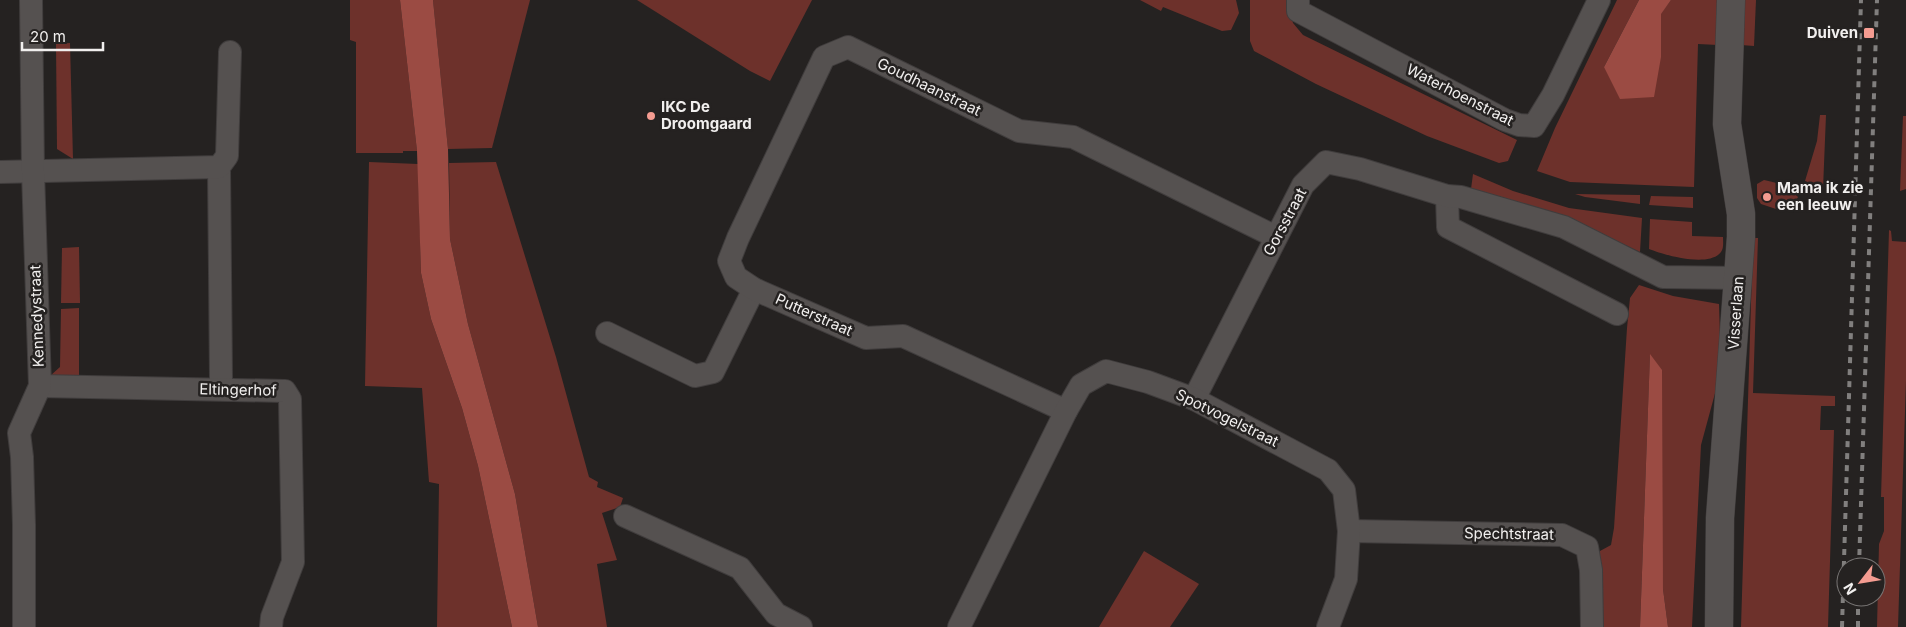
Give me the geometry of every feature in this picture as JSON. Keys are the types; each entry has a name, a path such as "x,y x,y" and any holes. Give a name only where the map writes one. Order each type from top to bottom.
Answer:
{"street":[{"name":"Kennedystraat","path":"24,627 22,457 10,432 40,386 33,172 31,0"},
{"name":"Waterhoenstraat","path":"1298,0 1298,11 1505,120 1519,125 1534,126 1553,95 1598,0"},
{"name":"Visserlaan","path":"1719,627 1720,518 1739,278 1741,214 1727,124 1731,0"},
{"name":"Goudhaanstraat","path":"754,289 736,278 729,261 738,238 824,56 848,47 1019,131 1073,137 1276,237"},
{"name":"Eltingerhof","path":"221,378 219,167 227,156 230,52"},
{"name":"Gorsstraat","path":"1194,399 1303,186 1326,162 1447,196 1461,197 1564,227 1663,277 1739,278"},
{"path":"0,172 219,167"},
{"path":"1447,196 1448,227 1617,314"},
{"path":"607,333 695,376 713,372 754,289"},
{"name":"Putterstraat","path":"754,289 866,338 903,336 1066,411"},
{"name":"Spotvogelstraat","path":"959,627 1066,411 1081,385 1106,371 1148,382 1194,399 1328,470 1344,490 1348,531 1346,578 1328,627"},
{"name":"Eltingerhof","path":"40,386 285,390 290,399 293,562 272,617 271,627"},
{"path":"625,516 740,568 776,614 801,627"},
{"name":"Spechtstraat","path":"1348,531 1562,535 1587,547 1591,570 1592,627"}],"shaded area":[{"path":"350,0 400,0 417,151 403,151 403,153 356,153 356,42 350,40"},
{"path":"400,0 433,0 448,149 450,239 468,324 515,494 538,627 512,627 478,466 462,408 431,319 421,273 417,151"},
{"path":"433,0 530,0 492,148 448,149"},
{"path":"637,0 812,0 770,81 750,71"},
{"path":"1140,0 1236,0 1239,13 1231,30 1222,31 1163,7 1161,11"},
{"path":"1250,0 1287,0 1293,23 1303,35 1517,140 1508,161 1499,163 1427,136 1316,84 1254,51 1250,41"},
{"path":"1617,0 1639,0 1604,67 1661,57 1661,13 1671,0 1718,0 1718,45 1698,44 1694,187 1570,182 1537,171 1555,128"},
{"path":"1639,0 1671,0 1661,14 1661,57 1654,97 1620,99 1604,67"},
{"path":"1743,0 1756,0 1754,46 1741,45"},
{"path":"70,43 73,159 57,149 56,44"},
{"path":"1820,115 1826,115 1823,189 1805,181 1817,141"},
{"path":"1903,116 1906,116 1906,189 1900,191"},
{"path":"369,162 418,164 421,273 431,319 462,408 478,466 512,627 437,627 439,484 429,482 422,388 365,386"},
{"path":"496,162 556,357 589,477 598,482 597,487 623,498 620,507 602,513 617,560 597,564 607,627 538,627 515,494 468,324 450,239 449,163"},
{"path":"1473,174 1513,191 1569,208 1642,218 1640,252 1604,235 1471,189"},
{"path":"1764,180 1787,188 1798,197 1796,201 1776,209 1761,204 1757,198 1757,184"},
{"path":"1575,194 1640,195 1640,204 1585,197"},
{"path":"1651,196 1693,197 1693,208 1649,205"},
{"path":"1650,219 1692,222 1692,236 1723,237 1722,250 1715,257 1697,260 1675,257 1649,249"},
{"path":"1889,230 1891,231 1892,241 1906,242 1906,381 1898,627 1877,627 1877,607 1886,607 1886,557 1879,557 1879,544 1884,531 1884,497 1881,497"},
{"path":"1753,238 1758,238 1753,393 1835,396 1835,406 1821,406 1820,430 1834,430 1828,627 1741,627"},
{"path":"79,247 80,303 61,303 62,248"},
{"path":"1639,285 1673,296 1719,304 1720,336 1717,386 1701,445 1692,627 1668,627 1663,589 1650,355 1640,627 1600,627 1600,551 1611,545 1614,528 1630,298"},
{"path":"79,308 79,376 50,376 60,367 61,309"},
{"path":"1650,354 1662,370 1663,589 1668,627 1640,627"},
{"path":"1144,551 1199,584 1170,627 1099,627"}],"railway":[{"path":"1842,627 1861,0"},
{"path":"1859,557 1877,0"},
{"path":"1858,607 1858,627"}],"place":[{"name":"Duiven","path":"1869,33"},
{"name":"IKC De Droomgaard","path":"651,116"},
{"name":"Mama ik zie een leeuw","path":"1767,197"}]}
